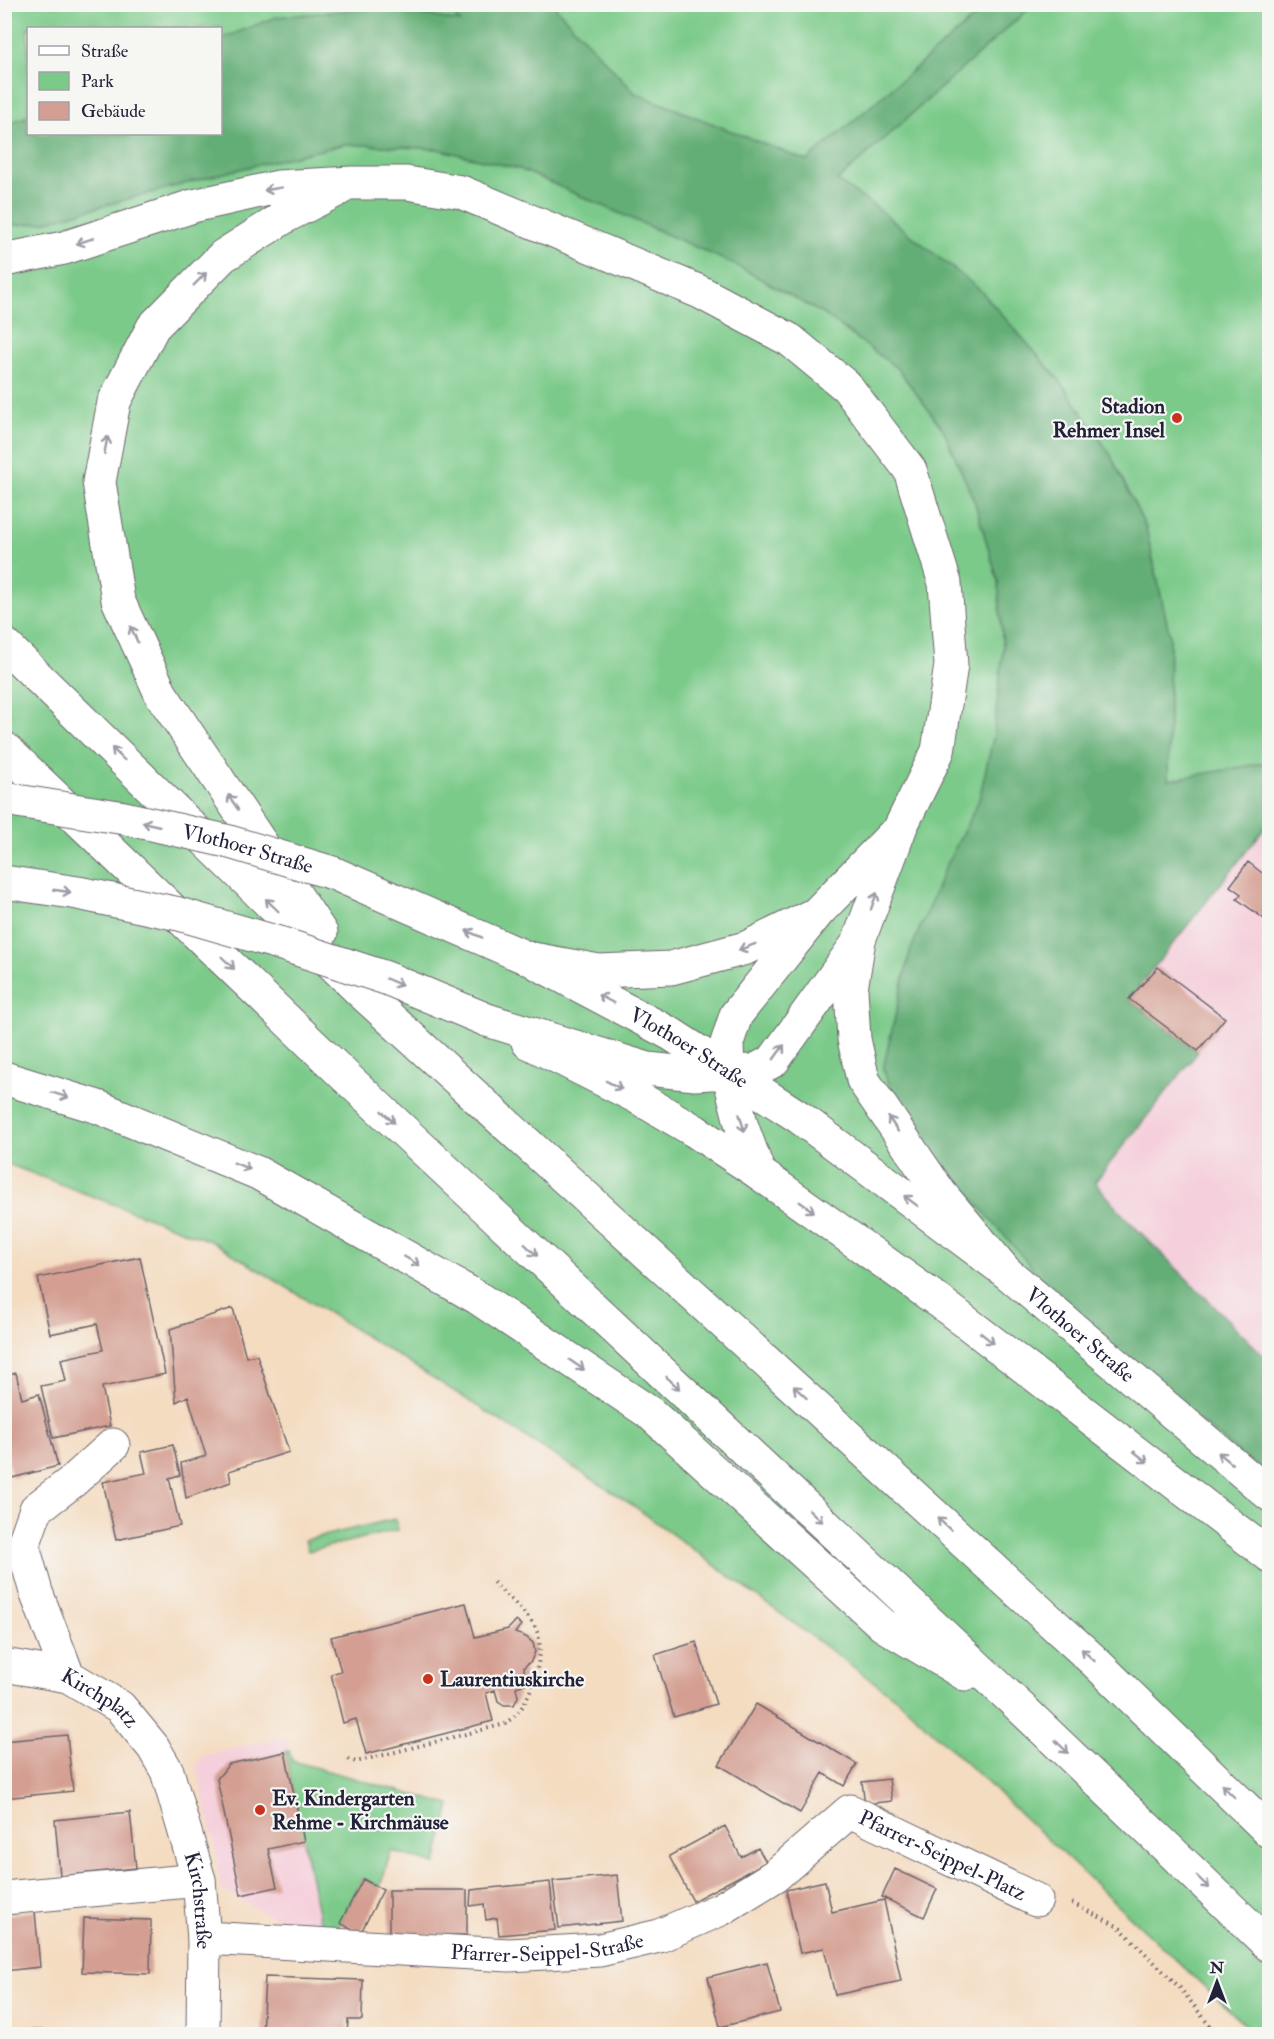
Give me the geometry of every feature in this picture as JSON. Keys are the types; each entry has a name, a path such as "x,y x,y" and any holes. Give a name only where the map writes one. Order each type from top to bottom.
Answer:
{"main road":[{"path":"352,183 286,216 223,256 153,327 114,402 99,482 118,600 161,694 359,990"},
{"path":"4,260 64,248 193,206 278,187 407,183 472,196 699,292 790,340 847,387 910,470 945,583 951,665 938,751 901,826 859,940 851,989 854,1039 863,1080 939,1193 1005,1271"},
{"path":"4,644 359,990 1093,1660 1269,1832"},
{"path":"4,748 346,1077 1020,1707 1269,1946"},
{"name":"Vlothoer Straße","path":"4,799 125,818 226,841 333,873 527,958 671,1034 799,1118 1005,1271 1269,1496"},
{"path":"759,1173 742,1127 728,1072 727,1043 736,1015 818,912 901,826"},
{"path":"4,882 78,893 179,914 279,943 386,978 487,1020 637,1097 759,1173 940,1302 1269,1556"},
{"path":"527,958 599,971 671,968 746,948 818,912"},
{"path":"487,1020 648,1069 694,1074 754,1071 773,1060 859,940"},
{"path":"4,1078 98,1107 258,1173 478,1298 650,1413 883,1625 1020,1707"},
{"path":"68,1676 36,1592 23,1546 36,1509 73,1481 113,1445"},
{"name":"Kirchplatz","path":"4,1665 68,1676 120,1707 153,1748 167,1771"},
{"name":"Kirchstraße","path":"167,1771 199,1880 204,1938 203,2034"},
{"name":"Pfarrer-Seippel-Platz","path":"850,1811 1036,1900"},
{"name":"Pfarrer-Seippel-Straße","path":"204,1938 509,1955 600,1950 659,1936 722,1909 776,1875 850,1811"},
{"path":"4,1899 199,1880"}],"path":[{"path":"348,1759 356,1762 505,1724 519,1711 531,1688 539,1660 540,1642 535,1626 493,1582"},
{"path":"1036,1900 1059,1897 1119,1927 1180,1988 1216,2034"}],"shaded area":[{"path":"1269,823 1269,1361 1124,1216 1095,1182 1198,1052 1129,999"},
{"path":"285,1737 289,1751 285,1752 321,1927 338,1927 336,1932 300,1931 221,1890 215,1845 196,1766 203,1756"}],"green space":[{"path":"445,4 461,22 384,7 276,17 222,39 222,27 27,27 27,116 5,125 5,5"},
{"path":"445,5 553,5 635,93 807,161 989,5 1033,5 837,181 873,205 981,291 1061,382 1110,454 1146,528 1170,637 1168,780 1269,762 1269,823 1129,999 1198,1052 1095,1182 1124,1216 1269,1361 1269,1478 1077,1320 902,1116 883,1069 910,952 944,870 979,800 994,734 1003,648 998,581 975,503 943,429 898,369 825,315 736,265 520,169 437,149 346,144 231,171 40,223 5,226 5,125 27,116 27,135 222,135 222,39 276,17 384,7 460,22"},
{"path":"553,5 989,5 807,161 635,93"},
{"name":"Stadion Rehmer Insel","path":"1033,5 1269,5 1269,762 1267,764 1168,781 1170,637 1146,528 1110,454 1061,382 981,291 873,205 837,181"},
{"path":"346,144 437,149 520,169 736,265 825,315 898,369 943,429 975,503 998,581 1003,648 994,734 979,800 944,870 910,952 883,1069 902,1116 1077,1320 1269,1478 1269,2034 1255,2034 901,1702 631,1504 215,1243 5,1163 5,226 40,223 231,171"},
{"path":"395,1519 398,1530 308,1551 305,1540"},
{"path":"289,1751 292,1761 450,1805 436,1864 391,1851 380,1887 363,1879 338,1927 321,1927 285,1752"}],"building":[{"path":"1248,862 1270,879 1270,923 1237,899 1241,894 1230,886"},
{"path":"1158,967 1225,1018 1198,1051 1129,999"},
{"path":"140,1257 165,1374 102,1387 110,1426 53,1438 41,1386 66,1381 61,1359 103,1350 97,1324 50,1334 38,1278"},
{"path":"233,1308 246,1357 257,1355 289,1452 229,1471 231,1482 186,1498 181,1463 206,1456 188,1396 176,1402 170,1329"},
{"path":"16,1373 22,1399 39,1394 58,1466 12,1478 4,1447 4,1376"},
{"path":"173,1445 180,1475 169,1478 180,1526 116,1540 103,1482 146,1473 141,1452"},
{"name":"Laurentiuskirche","path":"466,1603 475,1637 508,1629 516,1621 521,1625 515,1633 526,1637 533,1643 535,1652 531,1661 524,1667 525,1684 516,1687 518,1697 514,1705 504,1705 498,1701 495,1690 486,1693 493,1721 366,1754 356,1719 343,1723 331,1674 341,1671 331,1637"},
{"path":"696,1642 716,1704 674,1717 655,1655"},
{"path":"756,1704 857,1764 844,1786 823,1773 800,1813 719,1765"},
{"path":"67,1735 73,1791 4,1798 4,1741"},
{"name":"Ev. Kindergarten Rehme - Kirchmäuse","path":"285,1752 304,1841 268,1849 277,1887 241,1895 217,1779 229,1764"},
{"path":"889,1779 892,1801 865,1804 862,1782"},
{"path":"130,1812 136,1868 60,1876 55,1820"},
{"path":"725,1826 741,1857 758,1848 766,1862 693,1901 669,1856"},
{"path":"895,1869 937,1889 924,1917 882,1897"},
{"path":"617,1875 622,1921 559,1928 553,1881"},
{"path":"363,1879 383,1890 360,1934 340,1923"},
{"path":"825,1881 832,1912 884,1900 901,1981 835,1995 824,1948 800,1953 786,1890"},
{"path":"550,1882 555,1930 499,1935 497,1918 486,1920 484,1904 470,1906 471,1890"},
{"path":"389,1890 467,1890 467,1935 389,1935"},
{"path":"35,1911 40,1967 4,1971 4,1915"},
{"path":"84,1918 151,1920 150,1974 82,1972"},
{"path":"767,1962 780,2012 720,2027 708,1977"},
{"path":"265,1977 363,1980 362,2020 348,2020 347,2034 262,2034"},
{"path":"4,2029 109,2032 109,2034 4,2034"}],"place":[{"name":"Stadion Rehmer Insel","path":"1177,418"},
{"name":"Laurentiuskirche","path":"428,1679"},
{"name":"Ev. Kindergarten Rehme - Kirchmäuse","path":"260,1810"}]}
